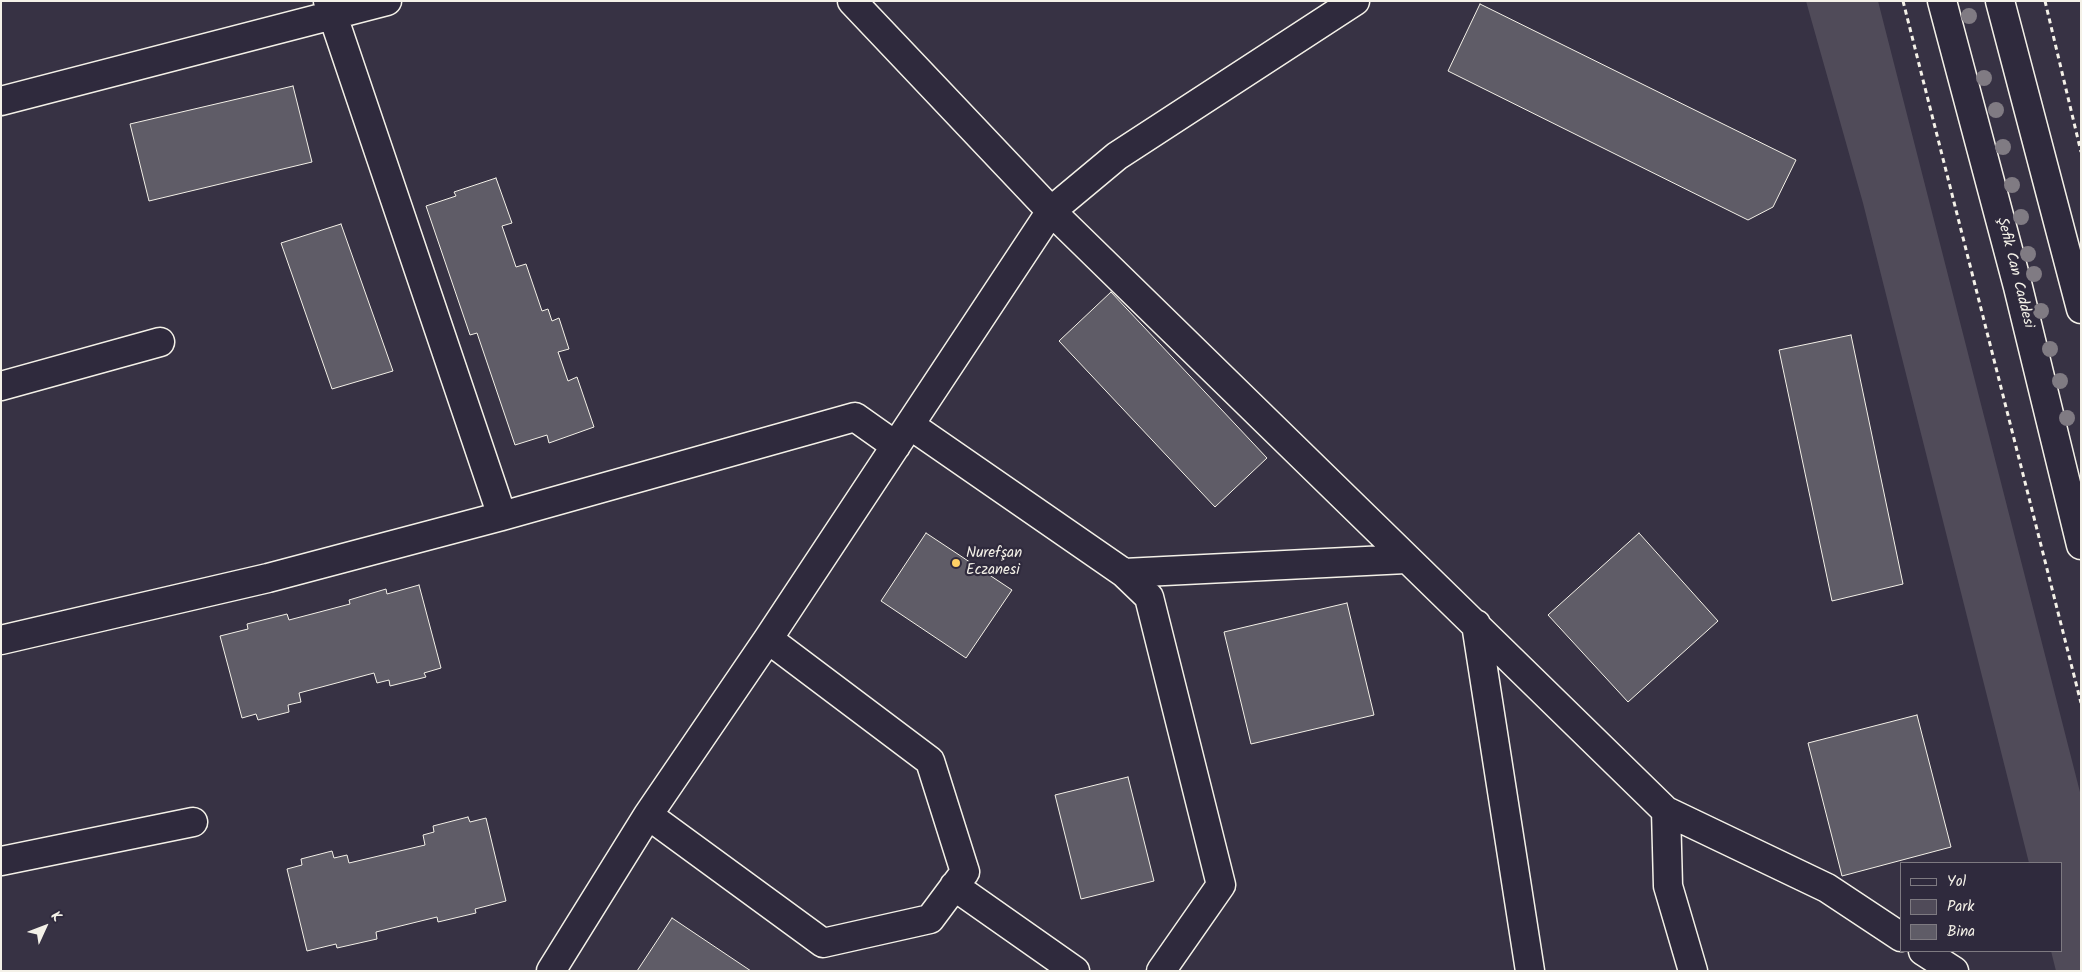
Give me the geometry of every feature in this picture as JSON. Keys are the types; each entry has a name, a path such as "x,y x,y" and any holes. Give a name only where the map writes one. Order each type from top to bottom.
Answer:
{"street":[{"path":"1,101 331,8 387,1"},
{"path":"852,1 1051,211 1666,811 1826,888 1900,936"},
{"path":"551,971 648,815 768,639 1051,211 1118,156 1355,1"},
{"name":"Şefik Can Caddesi","path":"1942,1 2018,287 2081,546"},
{"path":"2000,1 2081,309"},
{"path":"331,8 502,516"},
{"path":"1,386 160,342"},
{"path":"1,640 268,578 502,516 855,416 903,436 1124,573 1148,597 1221,885 1161,971"},
{"path":"1124,573 1406,559"},
{"path":"1476,624 1530,971"},
{"path":"648,815 822,943 930,919 965,872 930,761 768,639"},
{"path":"1666,811 1668,886 1692,971"},
{"path":"1,861 192,822"},
{"path":"954,886 1075,971"},
{"path":"1925,952 1954,971"}],"path":[{"path":"1903,1 2081,703"},
{"path":"2045,1 2081,152"}],"green space":[{"path":"1806,1 1878,1 2081,796 2081,971 2056,971 2051,952 2062,952 2062,862 2029,862 1863,203"}],"building":[{"path":"1480,4 1796,160 1773,207 1748,220 1448,71"},
{"path":"293,86 312,162 149,201 130,124"},
{"path":"496,178 512,223 502,226 516,267 526,264 542,311 548,309 552,321 559,318 569,349 558,352 568,381 577,377 594,427 549,443 547,435 515,445 477,333 470,335 426,206 456,196 454,192"},
{"path":"341,224 393,371 332,389 281,243"},
{"path":"1111,292 1267,458 1215,507 1059,341"},
{"path":"1851,335 1903,584 1832,601 1779,350"},
{"path":"926,533 1012,590 966,658 881,601"},
{"path":"1639,533 1718,621 1628,702 1548,615"},
{"path":"419,585 441,668 424,673 426,677 390,686 389,680 377,683 374,673 299,693 301,702 288,705 289,712 258,720 256,714 242,718 220,636 248,629 247,624 287,614 289,620 350,604 349,600 386,589 387,594"},
{"path":"1347,603 1374,715 1251,744 1224,632"},
{"path":"1917,715 1951,847 1842,876 1808,743"},
{"path":"1128,777 1154,881 1081,899 1055,795"},
{"path":"468,817 470,822 486,818 506,901 475,909 476,913 438,922 437,917 376,932 377,939 337,948 336,944 307,951 287,869 302,865 301,859 332,851 334,858 347,855 349,863 425,845 423,835 434,832 433,826"},
{"path":"672,918 751,971 637,971"}],"place":[{"name":"Nurefşan Eczanesi","path":"956,563"}]}
